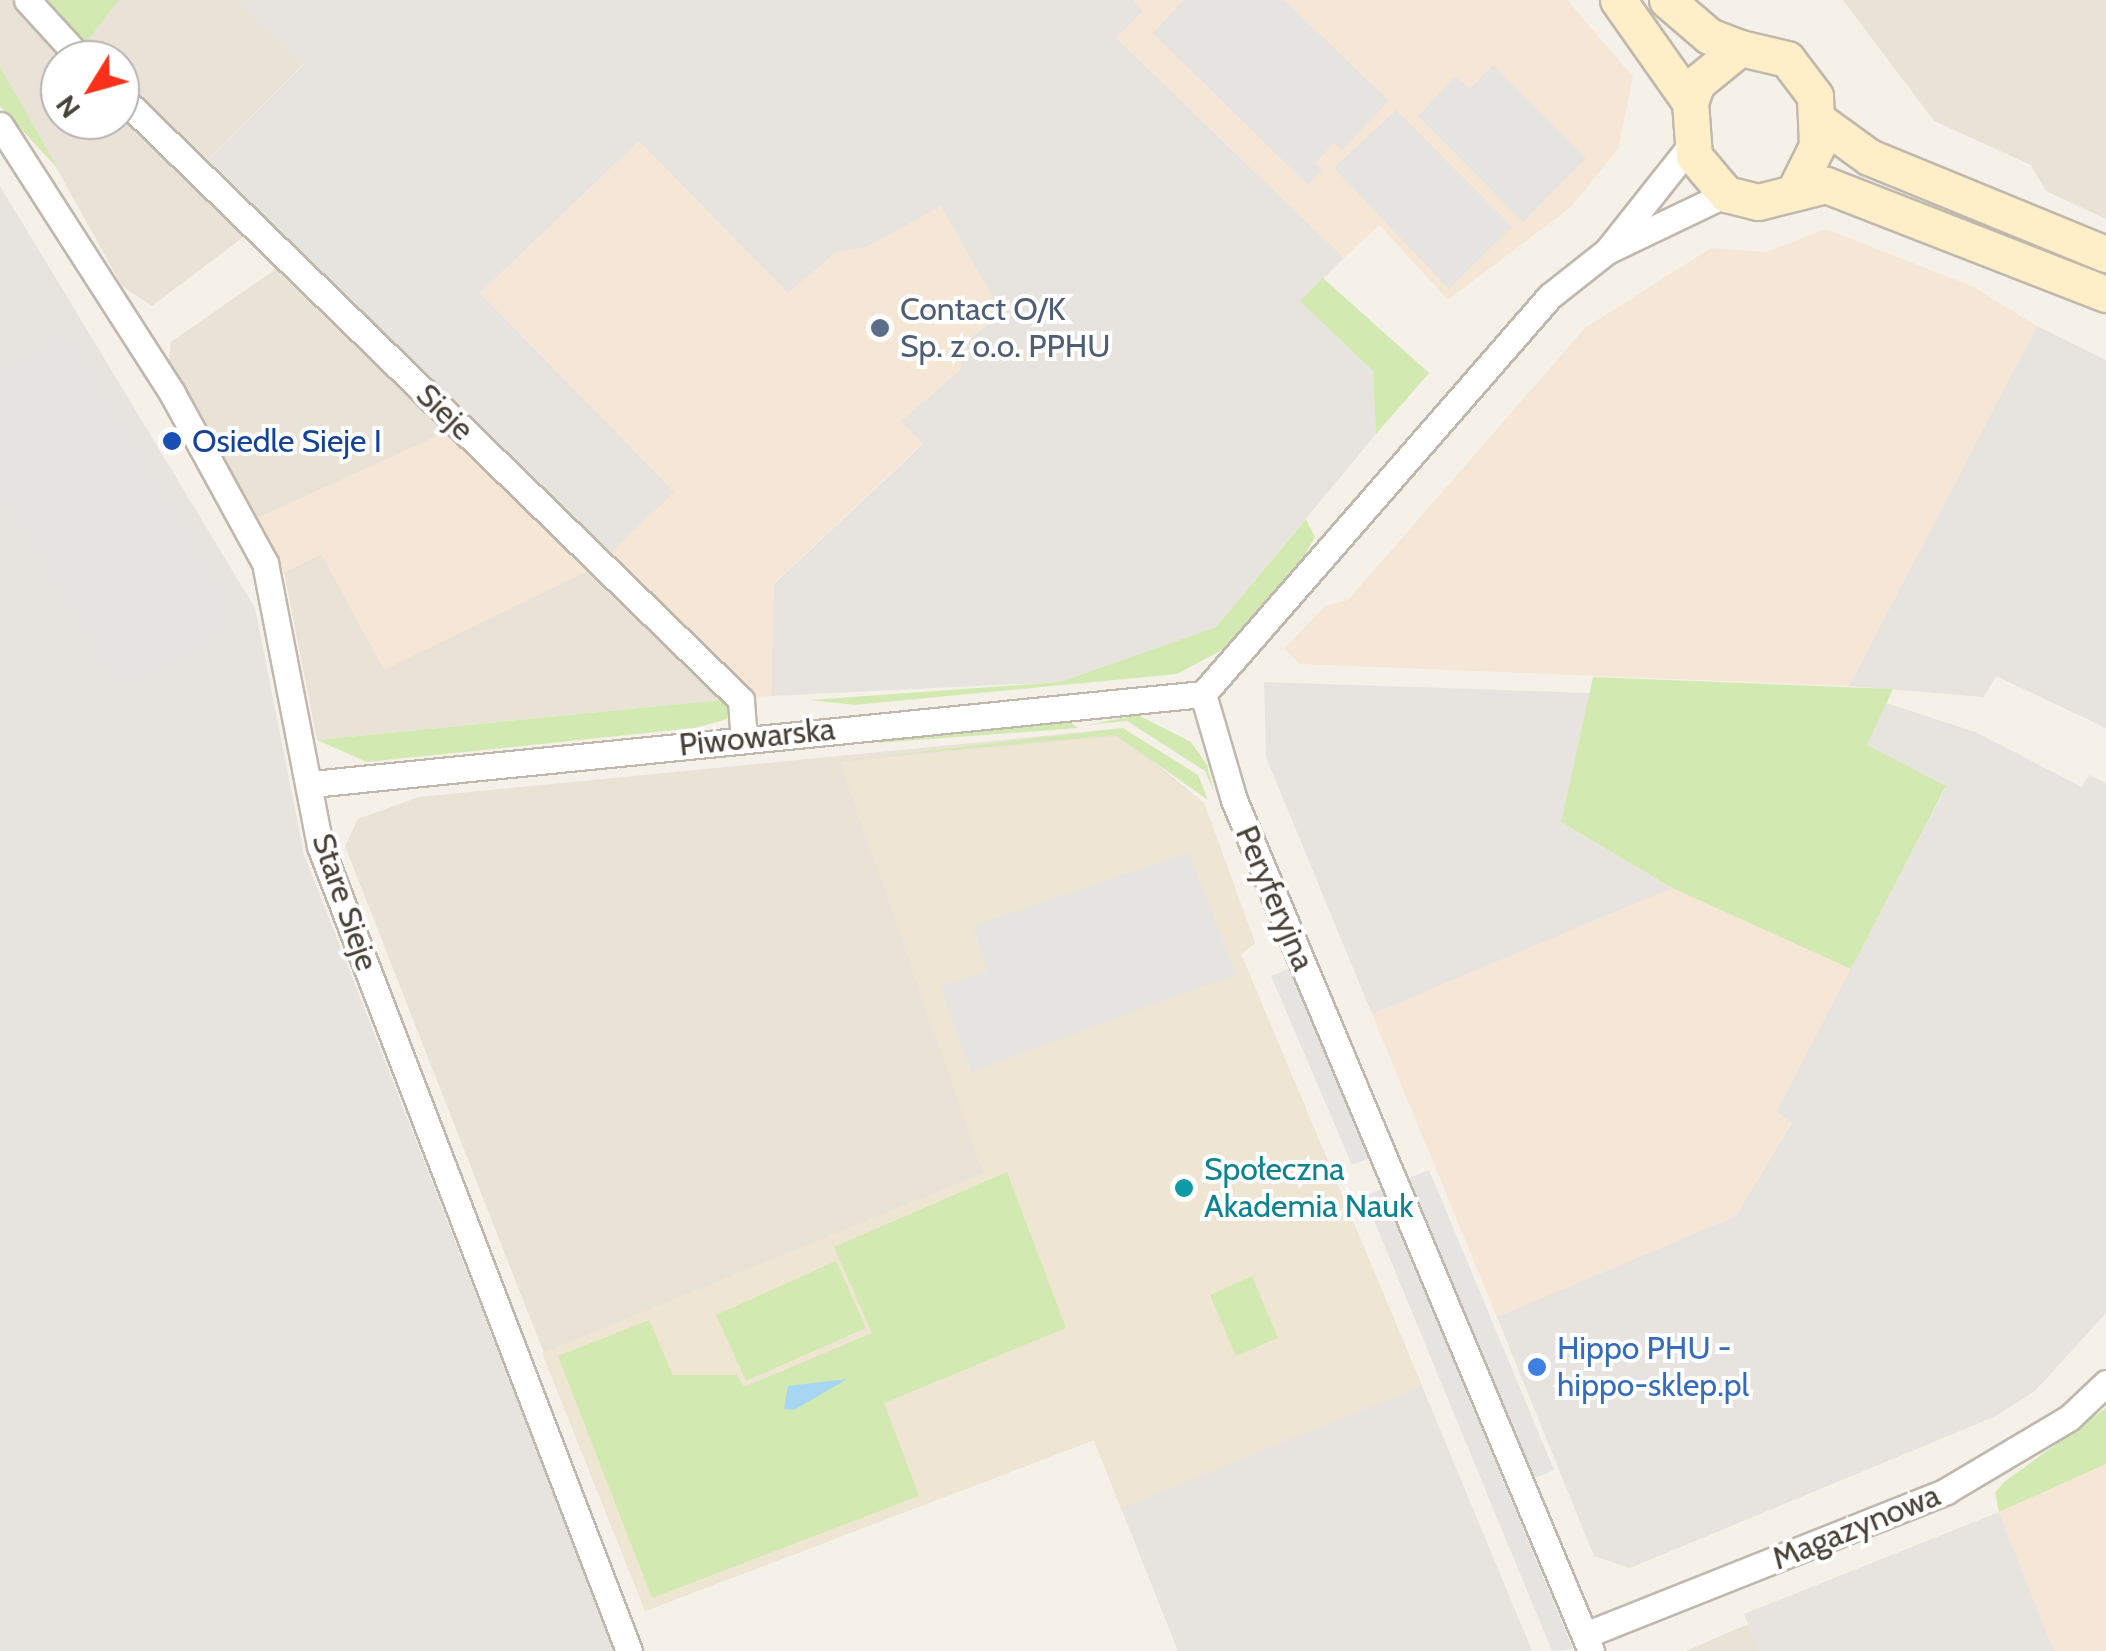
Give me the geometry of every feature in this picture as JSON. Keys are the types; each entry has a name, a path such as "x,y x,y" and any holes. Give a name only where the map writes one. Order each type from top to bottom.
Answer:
{"main road":[{"path":"1618,0 1690,102"},
{"path":"1668,0 1709,36 1795,65 1822,123 1869,157 2106,254"},
{"path":"1740,48 1697,83 1690,102 1692,145 1726,194 1758,202 1826,185 1889,206 2106,294"},
{"path":"1794,192 1822,123"}],"street":[{"path":"27,0 64,40"},
{"name":"Sieje","path":"140,115 742,700 744,739"},
{"name":"Stare Sieje","path":"0,125 250,531 275,594 312,784 320,846 628,1651"},
{"path":"1202,694 1516,330 1606,252 1692,145"},
{"path":"1606,252 1726,194"},
{"name":"Piwowarska","path":"312,784 1202,694"},
{"name":"Peryferyjna","path":"1202,694 1234,800 1588,1643"},
{"name":"Magazynowa","path":"1588,1643 1946,1491 2069,1418 2106,1383"}],"shaded area":[{"path":"0,0 237,0 303,64 189,179 245,236 152,306 122,286 41,140 140,140 140,40 40,40 40,138 0,66"},
{"path":"237,0 1133,0 1143,11 1116,38 1344,258 1301,301 1373,371 1376,434 1216,627 1060,682 771,696 774,584 923,444 901,421 960,370 969,339 1002,314 941,206 866,247 836,252 788,293 639,141 480,293 674,492 596,567 196,172 303,65"},
{"path":"1133,0 1567,0 1633,77 1618,149 1571,207 1448,300 1379,225 1344,258 1116,38 1143,11"},
{"path":"1184,0 1284,0 1389,101 1342,150 1334,143 1315,163 1322,171 1308,185 1153,33"},
{"path":"1843,0 2106,0 2106,219 2046,191 2031,165 1934,121"},
{"path":"1493,65 1586,158 1523,222 1418,116 1455,76 1470,89"},
{"path":"1396,110 1512,227 1449,289 1334,168"},
{"path":"639,141 787,292 836,252 866,247 941,205 1002,314 969,339 961,369 902,420 923,443 774,583 771,696 748,697 608,555 673,492 480,293"},
{"path":"0,186 255,608 304,854 615,1651 0,1651"},
{"path":"1826,229 1974,287 2037,326 1849,686 1300,664 1284,649 1325,606 1348,600 1585,328 1711,248 1766,252"},
{"path":"286,262 455,428 258,518 169,362 171,342"},
{"path":"2037,326 2106,360 2106,728 1996,676 1984,697 1849,686"},
{"path":"65,332 220,593 227,627 132,687 115,681 0,489 0,374"},
{"path":"455,428 596,567 384,670 321,554 284,572 258,518"},
{"path":"321,554 596,567 731,699 317,740 284,572"},
{"path":"1264,682 1590,693 1561,822 1672,888 1372,1014 1266,757"},
{"path":"1886,703 1975,732 2082,787 2089,775 2106,783 2106,1313 2035,1391 1996,1416 1630,1568 1594,1556 1497,1317 1736,1216 1792,1122 1776,1112 1946,787 1866,745"},
{"path":"1114,729 1204,803 1255,943 1241,954 1422,1386 1121,1508 1094,1440 645,1611 345,846 358,819 419,797"},
{"path":"1116,736 1204,803 1255,943 1241,954 1422,1386 1121,1508 1094,1440 645,1611 542,1353 983,1173 840,762"},
{"path":"1189,852 1236,974 971,1072 940,987 987,971 973,926"},
{"path":"1672,888 1851,969 1776,1112 1792,1121 1736,1216 1497,1317 1372,1014"},
{"path":"1291,968 1370,1158 1352,1165 1271,976"},
{"path":"1429,1170 1554,1470 1533,1479 1409,1178"},
{"path":"1382,1189 1573,1649 1552,1651 1364,1196"},
{"path":"1422,1386 1532,1651 1178,1651 1121,1508"},
{"path":"2106,1464 2106,1651 2054,1651 1999,1512"},
{"path":"1999,1512 2054,1651 1759,1651 1744,1614"},
{"path":"1748,1624 1759,1651 1686,1651"}],"green space":[{"path":"40,0 118,0 88,40 79,40"},
{"path":"0,66 58,169 0,106"},
{"path":"1323,278 1429,373 1376,434 1373,371 1300,301"},
{"path":"1306,519 1315,537 1297,568 1222,650 1177,674 854,705 811,700 1060,682 1216,627"},
{"path":"1593,677 1893,689 1867,745 1946,786 1851,969 1672,888 1561,822"},
{"path":"731,699 727,719 695,728 367,762 317,740"},
{"path":"1138,715 1191,742 1207,765 1214,792 1205,771 1127,721 1087,725"},
{"path":"1067,720 1078,728 877,743 886,739"},
{"path":"1123,728 1198,775 1208,800 1116,735 876,757"},
{"path":"1007,1172 1066,1328 884,1403 919,1496 652,1598 558,1356 649,1320 673,1375 737,1375 744,1387 872,1333 834,1247"},
{"path":"836,1261 866,1328 746,1381 716,1315"},
{"path":"1252,1276 1278,1338 1236,1356 1210,1295"},
{"path":"2106,1408 2106,1464 1999,1512 1995,1493 2004,1482"}],"water":[{"path":"847,1379 794,1410 784,1409 788,1386"}],"place":[{"name":"Contact O/K Sp. z o.o. PPHU","path":"880,328"},
{"name":"Osiedle Sieje I","path":"172,441"},
{"name":"Społeczna Akademia Nauk","path":"1184,1188"},
{"name":"Hippo PHU - hippo-sklep.pl","path":"1537,1367"}]}
